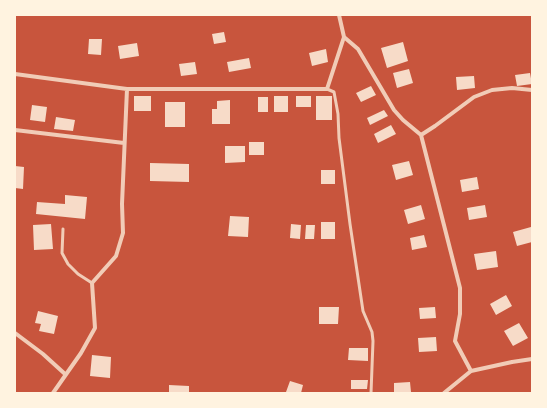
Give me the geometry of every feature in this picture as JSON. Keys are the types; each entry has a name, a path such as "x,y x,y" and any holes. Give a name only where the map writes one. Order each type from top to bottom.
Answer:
{"street":[{"path":"15,74 127,89 327,89 344,36 339,15"},
{"path":"344,36 358,49 394,110 420,135 460,288 460,314 455,341 471,372"},
{"path":"420,135 435,126 474,97 492,90 512,88 532,90"},
{"path":"52,393 81,353 94,328 92,283 116,256 123,233 122,204 127,89"},
{"path":"15,130 124,143"},
{"path":"15,333 43,354 65,374"},
{"path":"444,393 471,372 512,362 532,359"}],"lane":[{"path":"327,89 334,92 338,114 339,138 354,253 364,311 372,332 371,393"},
{"path":"63,229 62,253 68,264 78,274 92,283"}],"building":[{"path":"224,32 226,42 214,44 212,34"},
{"path":"89,39 102,39 101,55 88,54"},
{"path":"403,42 408,61 387,68 381,48"},
{"path":"137,43 139,56 120,59 118,46"},
{"path":"326,49 328,62 312,66 309,53"},
{"path":"249,58 251,68 229,72 227,62"},
{"path":"195,62 197,74 181,76 179,64"},
{"path":"409,69 413,83 397,88 393,73"},
{"path":"530,73 532,84 517,86 515,75"},
{"path":"474,76 475,88 457,90 456,77"},
{"path":"371,86 376,95 361,102 356,93"},
{"path":"134,96 151,96 151,111 134,111"},
{"path":"274,96 288,96 288,112 274,112"},
{"path":"296,96 311,96 311,107 296,107"},
{"path":"316,96 332,96 332,120 316,120"},
{"path":"258,97 268,97 268,112 258,112"},
{"path":"230,100 230,124 212,124 212,109 217,109 217,101"},
{"path":"165,102 185,102 185,127 165,127"},
{"path":"32,105 47,107 45,122 30,120"},
{"path":"384,110 388,116 370,125 367,118"},
{"path":"56,117 75,120 73,131 54,129"},
{"path":"391,125 396,134 378,143 374,134"},
{"path":"249,142 264,142 264,155 249,155"},
{"path":"225,146 245,146 245,162 225,163"},
{"path":"409,161 413,175 396,180 392,165"},
{"path":"150,163 189,164 189,182 150,181"},
{"path":"15,166 24,167 23,189 15,188"},
{"path":"321,170 335,170 335,184 321,184"},
{"path":"477,177 479,189 462,192 460,180"},
{"path":"65,195 87,197 85,219 36,214 37,202 65,204"},
{"path":"421,205 425,219 408,224 404,210"},
{"path":"485,205 487,217 469,220 467,208"},
{"path":"230,216 249,217 248,237 228,236"},
{"path":"321,222 335,222 335,239 321,239"},
{"path":"51,224 53,249 34,250 33,225"},
{"path":"291,224 301,225 300,239 290,238"},
{"path":"306,225 315,225 314,239 305,239"},
{"path":"531,227 532,242 517,246 513,232"},
{"path":"424,235 427,247 412,250 410,238"},
{"path":"496,251 498,267 477,270 474,254"},
{"path":"506,295 512,306 496,315 490,304"},
{"path":"319,307 339,307 338,324 319,324"},
{"path":"435,307 436,318 420,319 419,308"},
{"path":"38,311 58,316 54,334 39,331 41,324 35,323"},
{"path":"519,323 528,338 513,346 504,331"},
{"path":"436,337 437,351 419,352 418,338"},
{"path":"349,348 368,348 368,361 348,360"},
{"path":"92,355 111,357 110,378 90,376"},
{"path":"351,380 368,380 367,389 351,389"},
{"path":"290,381 303,385 301,393 286,392"},
{"path":"410,382 411,392 394,393 394,383"},
{"path":"169,385 189,386 189,393 169,393"}]}
